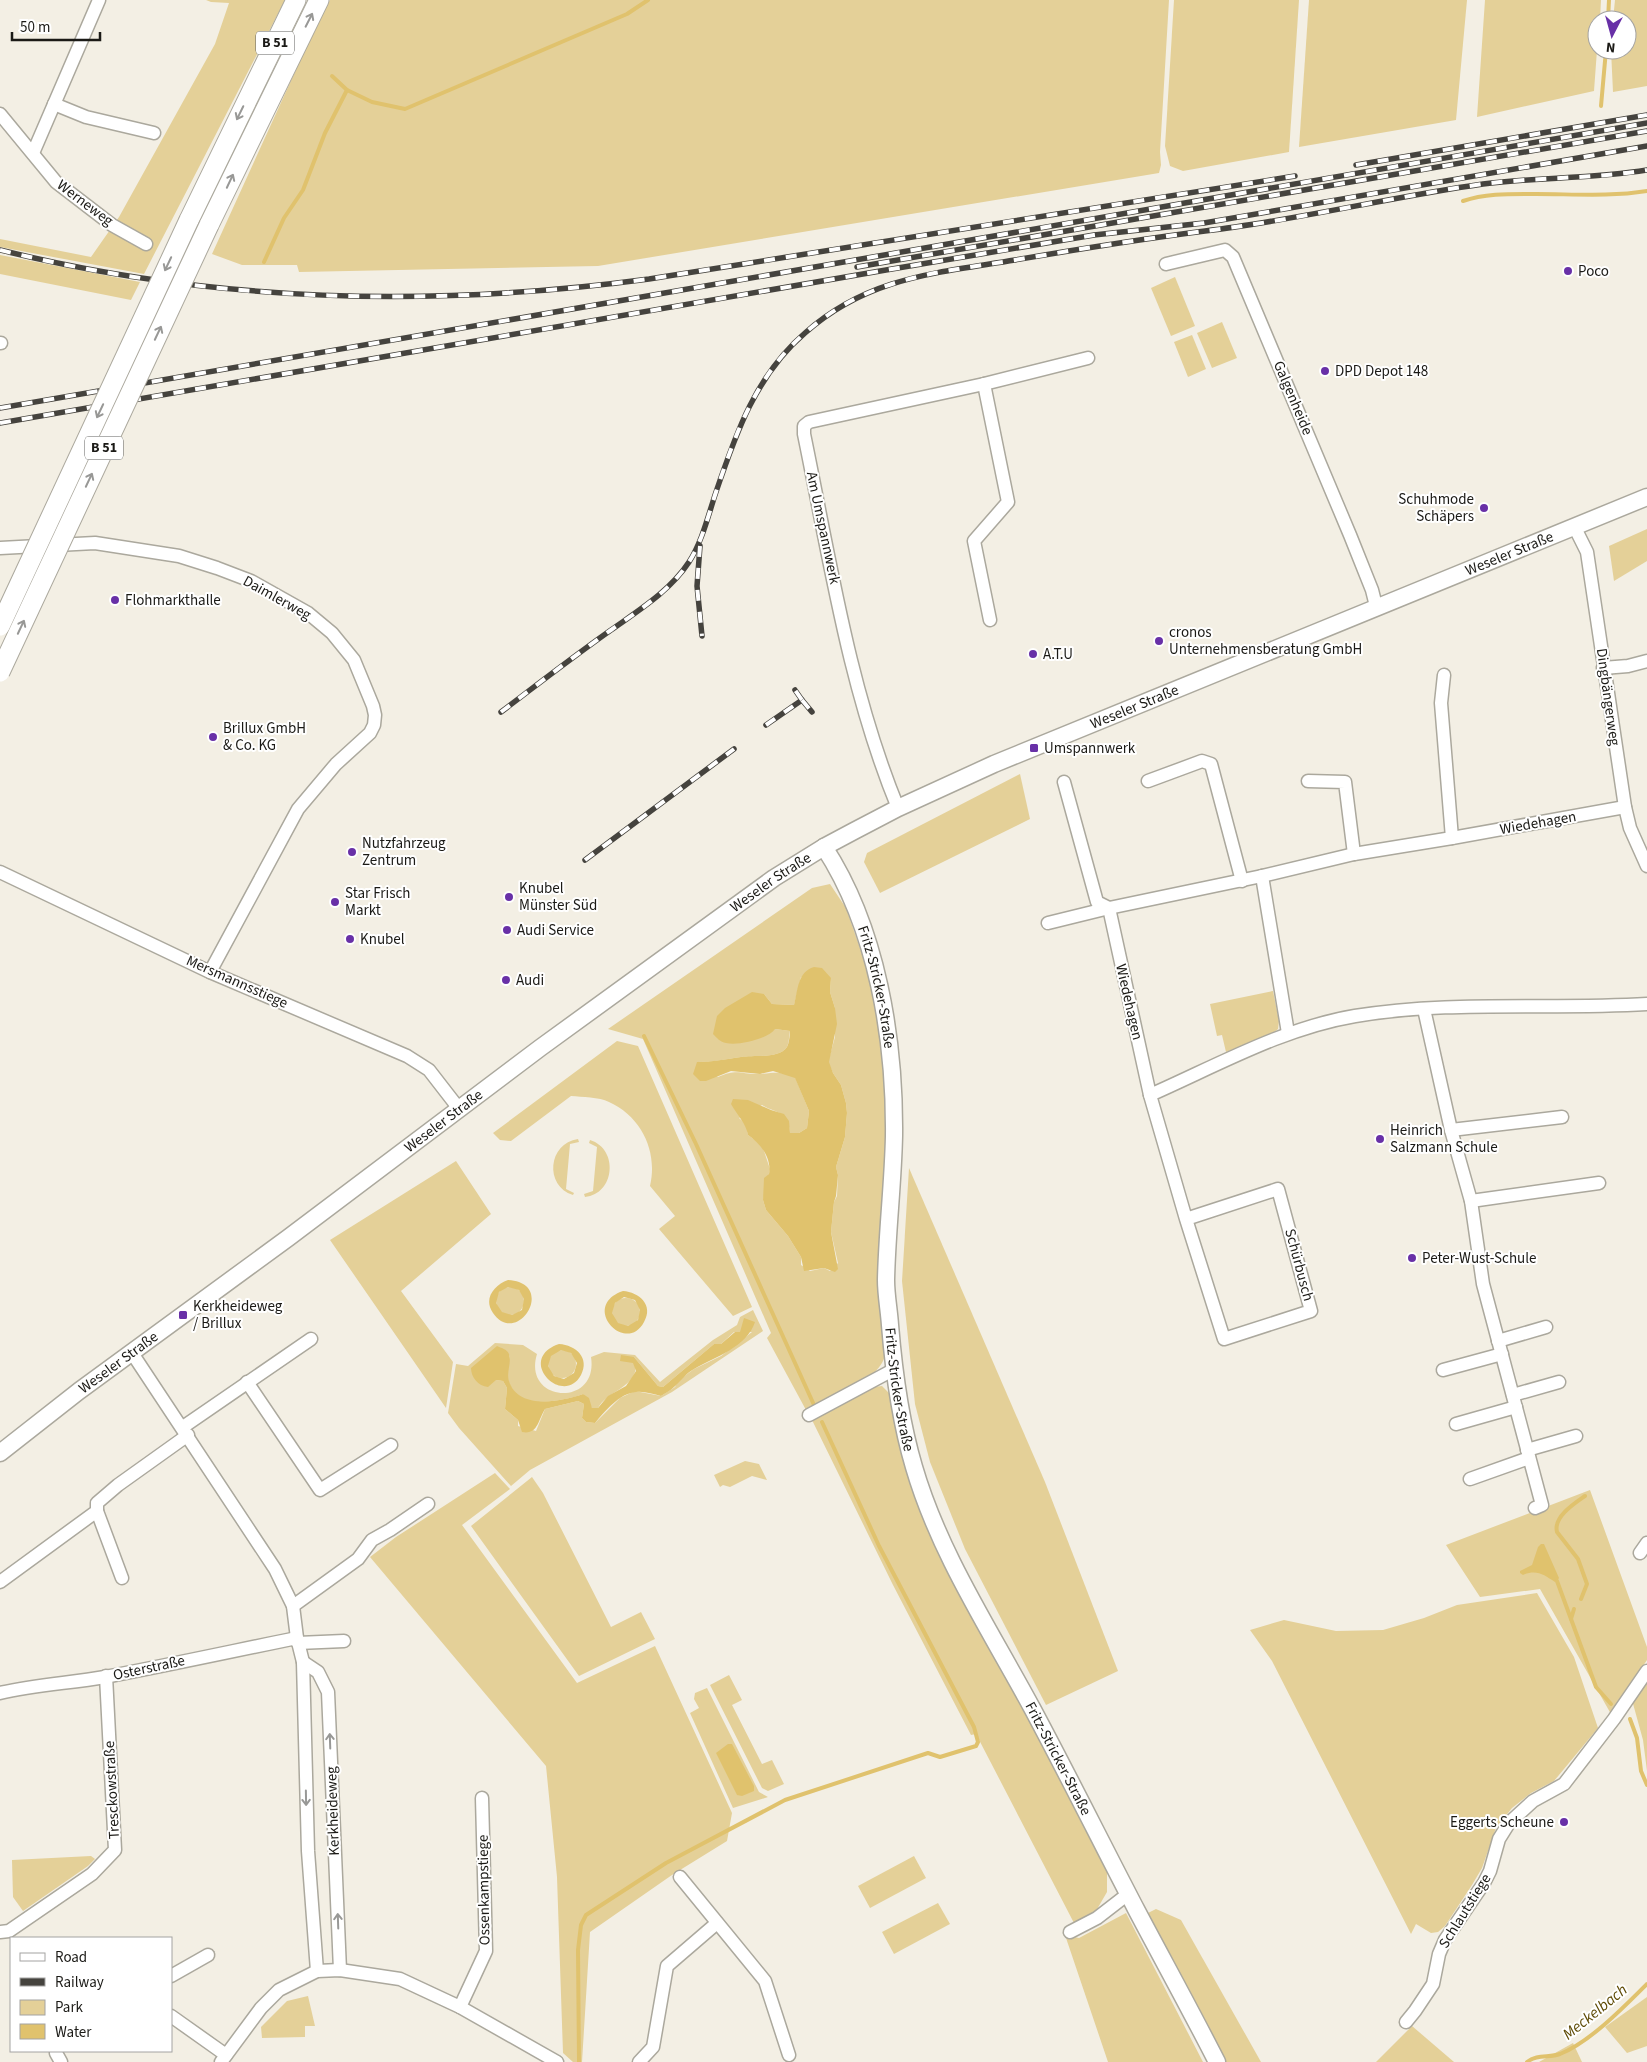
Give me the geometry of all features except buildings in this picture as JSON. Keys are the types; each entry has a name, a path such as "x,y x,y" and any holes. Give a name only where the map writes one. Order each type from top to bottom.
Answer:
{"highway":[{"name":"B 51","path":"0,626 189,220 296,0"},
{"name":"B 51","path":"0,672 209,225 319,0"}],"main road":[{"name":"Weseler Straße","path":"0,1453 50,1413 460,1110 540,1048 767,883 824,846 898,808 994,764 1376,606 1647,497"},
{"name":"Fritz-Stricker-Straße","path":"824,846 841,873 862,925 880,994 888,1038 894,1134 886,1281 899,1409 914,1468 934,1523 1217,2062"}],"street":[{"path":"33,153 99,0"},
{"path":"54,104 86,117 154,133"},
{"name":"Werneweg","path":"0,114 56,182 112,224 146,244"},
{"name":"Galgenheide","path":"1166,264 1225,250 1233,257 1350,535 1372,590 1376,606"},
{"name":"Am Umspannwerk","path":"898,808 877,754 861,704 806,444 804,426 808,422 984,384 1088,358"},
{"path":"984,384 1008,502 974,542 990,620"},
{"name":"Dingbängerweg","path":"1574,526 1587,552 1625,806 1630,828 1647,866"},
{"name":"Daimlerweg","path":"0,548 95,543 179,556 217,568 251,581 308,613 332,633 354,660 373,706 374,726 370,733 336,764 298,809 210,972"},
{"path":"1603,668 1628,666 1647,661"},
{"path":"1444,675 1441,703 1452,838"},
{"path":"1148,781 1202,761 1211,764 1242,880"},
{"path":"1308,781 1345,782 1354,854"},
{"name":"Wiedehagen","path":"1064,782 1097,902 1109,908"},
{"name":"Wiedehagen","path":"1048,923 1354,854 1625,806"},
{"name":"Mersmannsstiege","path":"0,872 210,972 418,1061 429,1070 460,1110"},
{"path":"1262,876 1288,1033"},
{"name":"Wiedehagen","path":"1109,908 1150,1095"},
{"path":"1150,1095 1288,1033 1353,1016 1404,1009 1647,1004"},
{"path":"1424,1009 1451,1130 1471,1202 1483,1284 1542,1505 1535,1508"},
{"name":"Schürbusch","path":"1150,1095 1186,1219 1224,1339 1311,1311 1278,1190 1186,1219"},
{"path":"1451,1130 1562,1117"},
{"path":"1471,1202 1599,1183"},
{"path":"1498,1341 1546,1328"},
{"path":"0,1582 97,1507 118,1485 185,1431 248,1382 311,1339"},
{"name":"Kerkheideweg","path":"132,1353 275,1569 294,1606 297,1640 303,1662 308,1851 317,1971"},
{"path":"1443,1370 1502,1354"},
{"path":"809,1415 894,1370"},
{"path":"248,1382 320,1490 391,1445"},
{"path":"1456,1424 1559,1382"},
{"path":"1470,1479 1576,1436"},
{"path":"294,1606 358,1558 372,1540 428,1504"},
{"path":"97,1507 122,1578"},
{"path":"297,1640 344,1641"},
{"name":"Osterstraße","path":"0,1693 31,1686 47,1686 106,1676 297,1640"},
{"name":"Kerkheideweg","path":"303,1662 318,1672 328,1692 340,1970"},
{"name":"Schlautstiege","path":"1406,2022 1416,2012 1433,1984 1439,1954 1445,1940 1484,1883 1499,1839 1509,1823 1533,1801 1564,1784 1614,1719 1647,1671"},
{"name":"Tresckowstraße","path":"0,1932 9,1932 92,1874 115,1850 106,1676"},
{"name":"Ossenkampstiege","path":"460,2007 486,1950 482,1798"},
{"path":"680,1877 765,1981 789,2055"},
{"path":"1070,1932 1097,1918 1128,1894"},
{"path":"639,2062 652,2047 668,1966 717,1923"},
{"path":"172,1975 208,1955"},
{"path":"172,2017 223,2059 261,2008 279,1990 317,1971 340,1970 400,1979 460,2007 557,2062"}],"green space":[{"path":"206,0 285,0 144,274 0,247 0,239 91,257 119,217 215,44 229,3"},
{"path":"330,0 1169,0 1160,152 1161,165 1159,173 598,266 299,272 297,265 242,265 212,254 320,17"},
{"path":"1174,0 1299,0 1289,152 1183,171 1170,166 1165,146"},
{"path":"1309,0 1467,0 1456,120 1299,147"},
{"path":"1485,0 1601,0 1600,10 1587,10 1587,60 1596,60 1594,91 1477,117"},
{"path":"1615,0 1647,0 1647,86 1613,92 1611,60 1637,60 1637,10 1614,10"},
{"path":"0,255 140,282 131,300 0,274"},
{"path":"1175,277 1195,326 1171,336 1151,288"},
{"path":"1222,322 1237,358 1212,368 1197,333"},
{"path":"1192,335 1206,369 1188,377 1174,342"},
{"path":"1647,529 1647,561 1614,581 1609,546"},
{"path":"1020,774 1030,819 880,893 864,862 867,853"},
{"path":"830,884 846,908 862,954 876,1005 886,1082 886,1349 882,1363 873,1374 806,1410 767,1338 771,1333 643,1039 608,1029 812,888","holes":["801,977 831,978 830,992 835,1008 835,1037 828,1062 841,1085 847,1113 845,1137 836,1167 838,1175 837,1196 834,1202 831,1232 838,1263 830,1271 824,1268 810,1271 801,1265 801,1257 788,1236 766,1210 763,1200 770,1169 762,1145 748,1135 746,1124 739,1118 762,1105 782,1114 787,1120 790,1133 799,1133 807,1128 809,1111 795,1077 778,1073 754,1074 736,1072 718,1077 698,1062 746,1056 766,1056 783,1051 788,1045 790,1031 775,1029 764,994 772,1004 794,1005"]},
{"path":"1273,991 1279,1021 1278,1029 1272,1034 1226,1052 1222,1035 1217,1036 1210,1004"},
{"path":"617,1041 638,1046 752,1307 733,1316 659,1229 675,1216 650,1186 652,1161 645,1137 639,1126 621,1109 600,1099 571,1096 511,1141 500,1140 493,1133"},
{"path":"578,1139 579,1142 570,1144 566,1189 574,1193 573,1195 557,1183 553,1165 560,1148 568,1142"},
{"path":"590,1140 606,1152 610,1171 603,1188 595,1194 585,1197 584,1194 593,1191 597,1147 589,1143"},
{"path":"456,1161 491,1214 401,1291 453,1362 446,1408 330,1240"},
{"path":"909,1168 1045,1482 1118,1671 1046,1705 965,1549 930,1462 915,1404 902,1281"},
{"path":"510,1287 520,1291 524,1301 520,1311 510,1315 500,1311 496,1301 500,1291"},
{"path":"626,1298 636,1302 640,1312 636,1322 626,1326 616,1322 612,1312 616,1302"},
{"path":"753,1310 763,1331 672,1392 530,1470 511,1486 448,1413 456,1364 468,1366 495,1343 523,1345 537,1354 535,1370 540,1382 550,1390 561,1393 573,1391 584,1385 590,1374 591,1357 604,1352 635,1355 660,1382 713,1340 737,1325 740,1317","holes":["734,1332 752,1332 721,1356 694,1369 679,1380 675,1387 661,1396 635,1391 620,1398 595,1423 586,1422 582,1418 584,1404 578,1401 545,1409 536,1431 518,1426 518,1420 505,1409 507,1388 503,1381 496,1380 510,1355 508,1379 513,1389 521,1398 534,1402 564,1399 583,1394 592,1408 598,1408 607,1398 632,1378 635,1372 634,1357 658,1386 663,1387 714,1344 721,1344"]},
{"path":"562,1350 572,1354 576,1364 572,1374 562,1378 552,1374 548,1364 552,1354"},
{"path":"882,1386 892,1396 908,1471 1107,1868 1107,1892 1096,1911 1074,1923 976,1734 971,1735 893,1585 812,1420 873,1387"},
{"path":"745,1461 759,1464 767,1480 752,1476 730,1487 723,1485 720,1487 714,1475"},
{"path":"495,1473 510,1489 462,1525 577,1683 655,1646 732,1813 727,1841 672,1875 590,1932 582,2062 573,2062 563,2053 557,1877 546,1766 370,1557 396,1537"},
{"path":"532,1477 543,1493 611,1627 641,1612 655,1639 579,1676 471,1526"},
{"path":"1590,1490 1647,1647 1647,1660 1611,1714 1540,1589 1480,1597 1446,1545"},
{"path":"1537,1593 1574,1657 1598,1728 1554,1781 1531,1793 1512,1808 1496,1828 1482,1868 1445,1926 1438,1932 1431,1933 1416,1924 1411,1934 1272,1661 1250,1630 1284,1620 1336,1631 1383,1630 1424,1618 1457,1605"},
{"path":"729,1675 742,1700 732,1705 762,1764 772,1760 784,1784 768,1791 762,1788 710,1685"},
{"path":"1647,1678 1647,1771 1643,1740 1632,1700"},
{"path":"707,1688 759,1792 768,1797 733,1808 690,1713 699,1708 694,1699 695,1693"},
{"path":"91,1856 95,1859 88,1866 23,1911 13,1897 12,1860"},
{"path":"914,1856 926,1878 870,1908 858,1886"},
{"path":"938,1903 950,1924 894,1954 882,1932"},
{"path":"1156,1909 1181,1920 1261,2062 1221,2062 1146,1914"},
{"path":"1126,1913 1203,2062 1108,2062 1065,1935 1079,1938"},
{"path":"308,1996 315,2026 305,2026 305,2037 262,2038 261,2027 287,2001"},
{"path":"1647,1997 1647,2046 1627,2053 1605,2027"},
{"path":"1412,2026 1454,2062 1376,2062"},
{"path":"1573,2043 1582,2062 1539,2062"}],"water":[{"path":"814,967 822,968 831,978 830,992 837,1024 829,1062 833,1073 841,1085 847,1113 845,1137 836,1167 838,1175 831,1232 838,1269 835,1272 824,1268 804,1271 801,1257 788,1236 766,1210 763,1200 764,1178 769,1174 769,1162 761,1147 748,1135 731,1104 733,1099 748,1100 784,1114 789,1121 790,1133 799,1133 807,1128 809,1111 795,1078 773,1071 760,1074 731,1071 706,1081 700,1081 693,1074 697,1062 746,1056 766,1056 783,1051 788,1045 790,1031 775,1029 766,1036 752,1041 726,1043 720,1041 713,1034 717,1016 725,1008 752,992 764,994 772,1004 794,1005 801,978 808,969"},
{"path":"508,1280 523,1284 530,1291 532,1301 528,1311 521,1319 512,1323 503,1322 490,1308 490,1298 494,1289","holes":["508,1287 519,1290 524,1299 522,1310 512,1315 502,1312 496,1303 499,1292"]},
{"path":"623,1291 634,1294 643,1300 646,1305 647,1316 636,1331 627,1334 618,1331 610,1325 605,1307 611,1298","holes":["624,1297 635,1300 640,1310 638,1320 628,1326 618,1323 612,1313 615,1303"]},
{"path":"744,1318 755,1322 751,1331 738,1345 691,1371 661,1396 639,1392 624,1396 613,1403 595,1423 586,1422 582,1418 584,1404 578,1401 545,1409 534,1429 522,1432 518,1420 505,1409 507,1388 503,1381 496,1380 488,1387 484,1386 476,1380 471,1371 471,1368 497,1346 509,1354 509,1381 514,1390 521,1396 530,1400 552,1401 583,1394 589,1398 592,1408 598,1408 608,1396 626,1386 636,1371 633,1363 620,1361 621,1355 634,1357 658,1386 663,1387 714,1344 721,1344 735,1332 740,1332"},
{"path":"559,1344 571,1347 580,1354 584,1363 583,1369 581,1375 573,1384 564,1386 555,1384 547,1378 542,1369 541,1360 547,1351","holes":["561,1350 571,1353 577,1363 574,1373 564,1379 554,1376 548,1366 551,1356"]},
{"path":"1544,1544 1559,1578 1555,1582 1540,1574 1528,1573 1523,1575 1520,1573 1520,1571 1532,1565 1538,1547"},
{"path":"728,1744 732,1744 754,1786 754,1791 742,1796 737,1795 716,1753"}],"waterway":[{"path":"264,262 284,218 303,190 325,133 347,90 372,102 405,109 627,14 648,0"},
{"path":"1608,10 1609,0"},
{"path":"1601,106 1605,60"},
{"path":"332,76 347,90"},
{"path":"1463,201 1499,194 1605,195 1647,191"},
{"path":"644,1036 696,1144 814,1405"},
{"path":"579,2062 578,1950 581,1925 586,1915 666,1863 785,1800 928,1753 940,1757 976,1746 978,1742 974,1727 879,1546 822,1422"},
{"path":"1581,1599 1587,1584 1578,1559 1557,1532 1557,1526 1561,1516 1585,1496"},
{"path":"1557,1581 1596,1687 1611,1704"},
{"path":"1571,1619 1574,1609"},
{"path":"1630,1719 1637,1738 1641,1771 1647,1785"},
{"name":"Meckelbach","path":"1527,2062 1539,2057 1560,2054 1583,2041 1595,2033 1647,1984"}],"railway":[{"path":"1356,165 1647,115"},
{"path":"0,408 1647,123"},
{"path":"857,267 1647,131"},
{"path":"0,423 1094,235 1204,223 1647,146"},
{"path":"501,712 643,607 673,582 689,562 698,546 731,448 750,406 773,367 805,333 829,314 853,300 904,280 930,274 1110,244 1275,221 1483,184 1647,170"},
{"path":"0,250 81,268 161,281 242,290 323,295 405,297 486,294 649,279 1295,176"},
{"path":"700,546 697,586 702,636"},
{"path":"766,725 802,700 795,690"},
{"path":"802,700 812,712"},
{"path":"585,860 734,749"}],"place":[{"name":"Poco","path":"1568,271"},
{"name":"DPD Depot 148","path":"1325,371"},
{"name":"Schuhmode Schäpers","path":"1484,508"},
{"name":"Flohmarkthalle","path":"115,600"},
{"name":"cronos Unternehmensberatung GmbH","path":"1159,641"},
{"name":"A.T.U","path":"1033,654"},
{"name":"Brillux GmbH & Co. KG","path":"213,737"},
{"name":"Umspannwerk","path":"1034,748"},
{"name":"Nutzfahrzeug Zentrum","path":"352,852"},
{"name":"Knubel Münster Süd","path":"509,897"},
{"name":"Star Frisch Markt","path":"335,902"},
{"name":"Audi Service","path":"507,930"},
{"name":"Knubel","path":"350,939"},
{"name":"Audi","path":"506,980"},
{"name":"Heinrich Salzmann Schule","path":"1380,1139"},
{"name":"Peter-Wust-Schule","path":"1412,1258"},
{"name":"Kerkheideweg / Brillux","path":"183,1315"},
{"name":"Eggerts Scheune","path":"1564,1822"}]}
